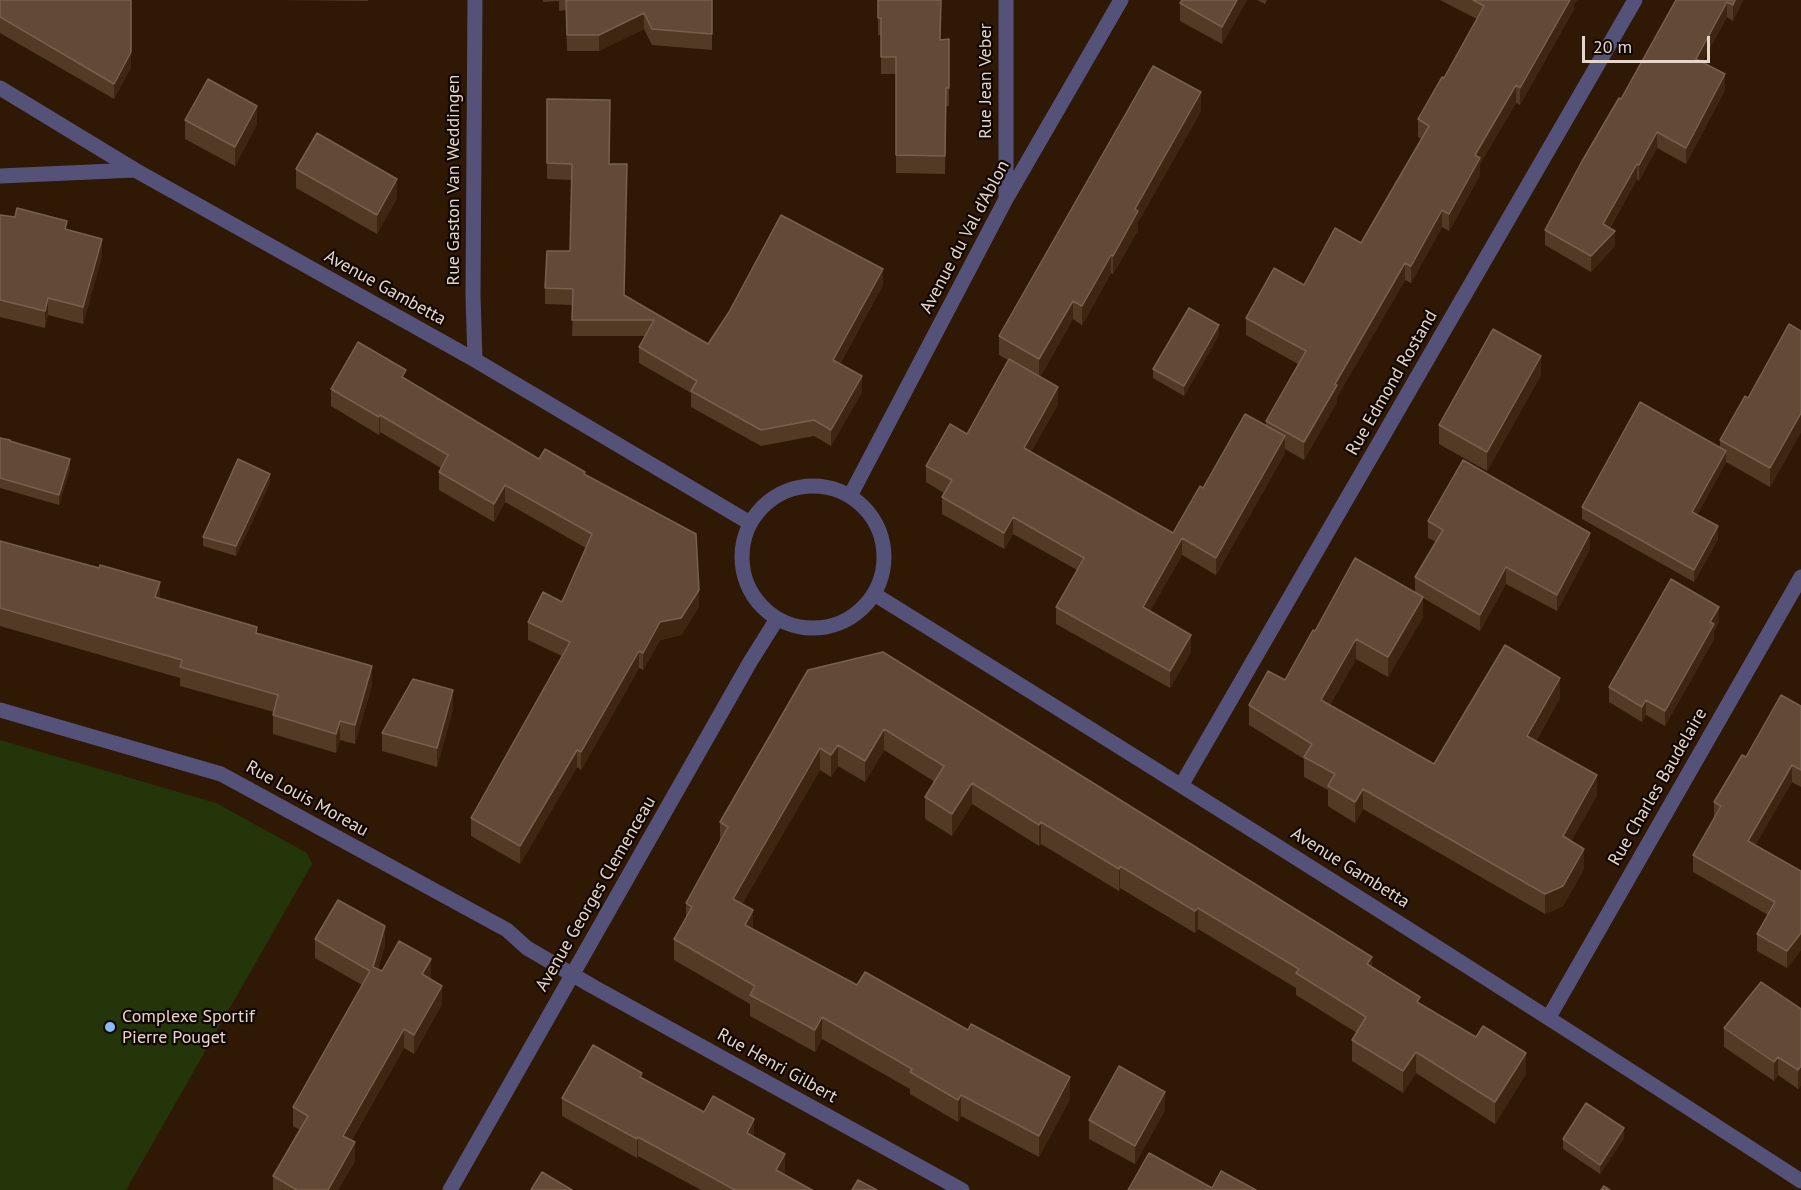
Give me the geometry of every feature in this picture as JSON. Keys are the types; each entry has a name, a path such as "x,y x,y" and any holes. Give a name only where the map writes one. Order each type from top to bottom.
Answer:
{"street":[{"name":"Rue Gaston Van Weddingen","path":"475,0 473,295 476,360"},
{"name":"Rue Jean Veber","path":"1006,0 1006,199"},
{"name":"Avenue du Val d'Ablon","path":"850,496 1006,199 1121,0"},
{"name":"Rue Edmond Rostand","path":"1182,784 1635,0"},
{"name":"Avenue Gambetta","path":"0,88 135,170 476,360 750,523"},
{"path":"0,176 135,170"},
{"path":"806,486 829,488 850,496 867,510 879,530 882,541 883,574 874,594 860,611 841,623 820,628 798,627 777,619 760,605 748,587 742,566 743,543 750,523 765,505 784,492 806,486"},
{"name":"Rue Charles Baudelaire","path":"1549,1017 1801,577"},
{"name":"Avenue Gambetta","path":"874,594 1182,784 1549,1017 1801,1181"},
{"name":"Avenue Georges Clemenceau","path":"450,1190 750,662 777,619"},
{"name":"Rue Louis Moreau","path":"0,710 221,774 507,930 527,948 573,975"},
{"name":"Rue Henri Gilbert","path":"573,975 962,1190"}],"green space":[{"name":"Complexe Sportif Pierre Pouget","path":"0,740 216,803 307,853 312,864 126,1190 0,1190"}],"building":[{"path":"0,0 131,0 131,52 114,84 0,17"},
{"path":"566,0 712,0 712,34 652,29 644,13 599,35 567,35"},
{"path":"878,0 941,0 940,40 949,39 945,156 896,155 896,57 881,57 881,18 878,18"},
{"path":"1182,0 1237,0 1222,27 1180,3"},
{"path":"1473,0 1570,0 1520,88 1516,85 1475,155 1480,158 1449,214 1442,210 1411,266 1405,263 1304,442 1266,421 1306,351 1246,318 1274,268 1304,285 1335,228 1361,243 1429,126 1418,119 1484,6"},
{"path":"1676,0 1735,0 1733,5 1727,2 1696,59 1725,74 1686,148 1657,132 1603,224 1615,231 1591,256 1545,230 1581,163 1619,98 1621,99"},
{"path":"1153,66 1201,92 1135,209 1138,211 1113,256 1111,255 1082,306 1073,301 1039,359 999,336"},
{"path":"208,79 257,106 235,147 185,120"},
{"path":"547,99 610,100 609,164 627,164 624,295 708,344 729,312 781,215 883,269 833,360 862,376 831,430 814,420 761,430 691,391 697,381 639,347 654,320 572,320 573,289 545,288 547,251 570,251 572,164 547,163"},
{"path":"317,133 397,179 377,215 296,169"},
{"path":"17,208 67,221 65,229 102,239 83,307 48,298 45,311 0,300 0,215 15,217"},
{"path":"1189,308 1219,325 1184,386 1153,369"},
{"path":"1789,324 1801,331 1801,413 1770,468 1720,440 1745,396 1748,398"},
{"path":"1493,329 1541,356 1487,452 1439,425"},
{"path":"358,342 406,370 402,377 539,459 545,449 585,472 584,474 696,534 699,590 681,618 660,622 643,653 639,651 581,752 577,750 520,846 471,818 570,642 528,622 543,592 562,602 592,534 505,485 494,504 439,472 448,455 331,389"},
{"path":"1009,359 1058,387 1024,448 1173,533 1200,486 1203,488 1245,414 1285,436 1216,558 1182,538 1143,607 1191,635 1170,671 1056,607 1084,558 1013,517 1004,533 942,497 952,480 926,466 950,424 967,434"},
{"path":"1640,402 1726,451 1692,512 1718,526 1694,570 1582,507"},
{"path":"0,438 70,459 59,495 0,478"},
{"path":"238,459 270,474 236,546 203,537"},
{"path":"1463,460 1590,533 1557,595 1506,567 1480,615 1415,577 1443,530 1428,521"},
{"path":"0,541 160,582 155,597 257,627 256,633 372,666 355,725 340,721 336,734 273,715 278,695 180,667 182,660 0,608"},
{"path":"1355,558 1423,597 1388,657 1356,639 1321,700 1434,764 1505,645 1560,678 1527,736 1597,775 1563,836 1584,849 1563,886 1545,894 1363,789 1355,802 1328,786 1335,774 1304,757 1312,744 1249,705 1268,671 1285,680"},
{"path":"1671,579 1719,607 1710,622 1714,624 1665,711 1646,700 1642,707 1609,687"},
{"path":"883,652 1372,957 1367,964 1420,997 1417,1002 1476,1037 1483,1026 1526,1053 1495,1102 1416,1052 1403,1071 1352,1040 1366,1017 1296,973 1299,969 1198,908 1195,911 1041,822 1039,825 972,783 952,814 925,797 944,766 884,729 865,761 838,745 831,755 820,748 733,899 753,910 745,925 857,985 865,972 968,1030 971,1024 1070,1077 1039,1136 961,1095 958,1100 910,1072 912,1069 822,1017 815,1030 750,995 755,986 674,939 692,907 686,903 728,827 720,822 808,670"},
{"path":"413,679 453,690 437,748 382,733"},
{"path":"1781,695 1801,706 1801,770 1792,765 1748,841 1801,871 1801,933 1787,951 1757,934 1775,902 1693,855 1721,806 1714,802 1742,755 1746,757"},
{"path":"338,900 385,926 373,967 382,971 399,941 431,959 422,974 442,986 414,1035 404,1029 343,1136 355,1142 328,1190 297,1190 273,1176 308,1116 293,1107 370,971 315,939"},
{"path":"1761,982 1801,1009 1801,1066 1798,1070 1778,1057 1774,1062 1724,1028"},
{"path":"593,1045 642,1073 640,1077 704,1112 713,1096 754,1119 747,1133 785,1154 776,1170 812,1190 735,1190 562,1098"},
{"path":"1119,1066 1165,1092 1135,1146 1089,1120"},
{"path":"1586,1103 1624,1128 1600,1165 1563,1139"},
{"path":"1149,1153 1212,1188 1221,1171 1256,1190 1128,1190"},
{"path":"542,1172 572,1190 531,1190"},
{"path":"858,1180 877,1190 852,1190"}],"place":[{"name":"Complexe Sportif Pierre Pouget","path":"110,1027"}]}
